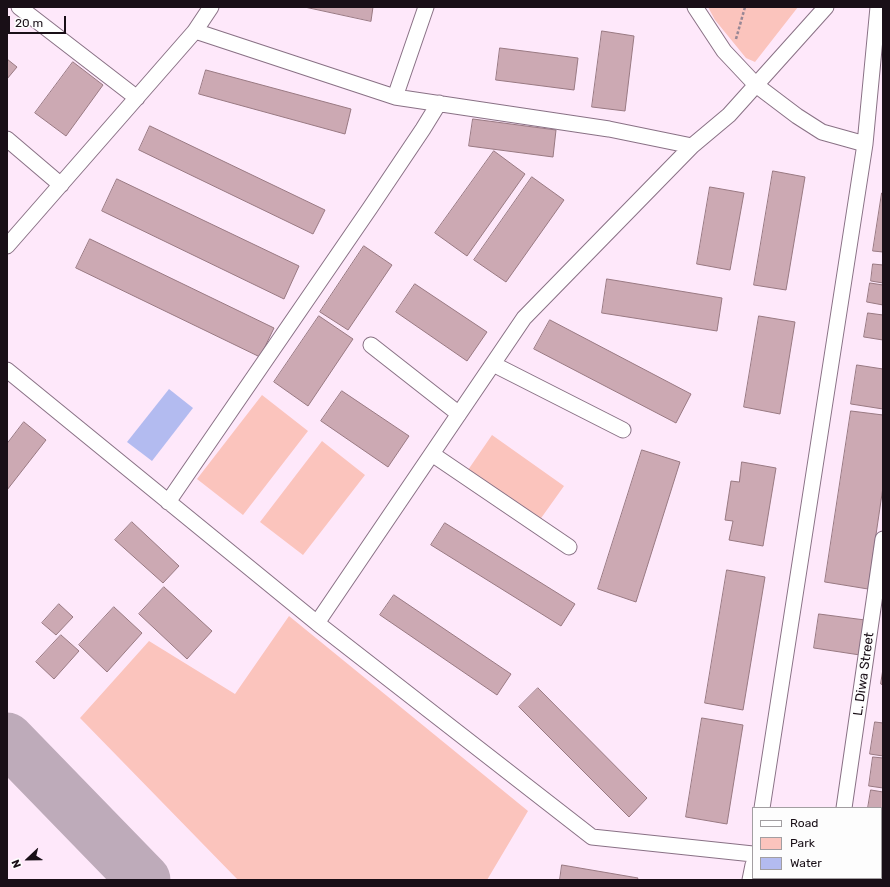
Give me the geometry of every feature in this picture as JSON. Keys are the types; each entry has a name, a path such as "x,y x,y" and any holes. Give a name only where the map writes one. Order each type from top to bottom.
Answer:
{"street":[{"path":"19,7 137,98"},
{"path":"395,97 426,7"},
{"path":"695,7 724,51 756,85 797,116 822,132 864,144"},
{"path":"317,624 524,318 692,146 729,115 826,7"},
{"path":"762,807 864,144 878,7"},
{"path":"7,246 195,32 204,10"},
{"path":"195,32 395,97 609,129 692,146"},
{"path":"168,502 370,208 439,103"},
{"path":"7,139 61,185"},
{"path":"371,345 459,414"},
{"path":"493,364 623,430"},
{"path":"7,370 317,624 592,838 752,854"},
{"path":"432,454 569,547"},
{"name":"L. Diwa Street","path":"844,807 883,539"},
{"path":"750,880 752,870"}],"path":[{"path":"724,51 737,38 745,7"}],"green space":[{"path":"708,7 798,7 755,62 746,58 715,20"},
{"path":"262,395 308,431 243,515 197,479"},
{"path":"492,435 564,486 539,521 468,470"},
{"path":"322,441 365,475 303,555 260,522"},
{"path":"289,616 528,811 487,880 238,880 80,718 149,641 235,694"}],"water":[{"path":"169,389 193,408 152,461 127,442"}],"building":[{"path":"305,7 373,7 371,21"},
{"path":"602,31 634,36 625,111 592,107"},
{"path":"500,48 578,58 574,90 496,80"},
{"path":"7,59 17,67 7,79"},
{"path":"73,62 103,85 66,136 35,113"},
{"path":"206,70 351,109 345,134 199,94"},
{"path":"473,119 556,130 553,157 469,146"},
{"path":"150,126 325,210 313,234 139,150"},
{"path":"494,151 525,174 467,256 435,233"},
{"path":"773,171 805,177 786,290 754,285"},
{"path":"532,177 564,200 506,282 474,260"},
{"path":"117,179 299,266 284,299 102,211"},
{"path":"710,187 744,193 730,270 697,264"},
{"path":"883,193 883,252 873,251"},
{"path":"90,239 274,328 260,357 76,268"},
{"path":"364,246 392,265 348,330 320,312"},
{"path":"873,264 883,265 883,283 871,281"},
{"path":"607,279 722,298 717,331 602,313"},
{"path":"870,283 883,285 883,305 867,302"},
{"path":"415,284 487,332 467,361 396,312"},
{"path":"868,313 883,315 883,340 864,337"},
{"path":"319,316 353,339 308,406 274,382"},
{"path":"759,316 795,322 780,414 744,407"},
{"path":"550,320 691,394 676,423 534,349"},
{"path":"857,365 883,369 883,409 851,404"},
{"path":"342,391 409,436 388,467 321,421"},
{"path":"851,411 883,415 883,487 868,589 825,582"},
{"path":"24,422 46,440 7,490 7,444"},
{"path":"642,450 680,462 636,602 598,589"},
{"path":"742,462 776,468 763,546 729,540 733,521 725,520 731,481 739,482"},
{"path":"132,522 179,566 163,583 115,540"},
{"path":"445,523 575,604 561,626 431,545"},
{"path":"727,570 765,577 743,710 705,703"},
{"path":"164,587 212,631 187,659 139,614"},
{"path":"394,595 511,674 497,695 380,615"},
{"path":"59,604 73,617 56,635 42,623"},
{"path":"114,607 142,633 107,672 79,645"},
{"path":"819,614 865,620 860,655 814,648"},
{"path":"61,635 79,651 54,679 36,662"},
{"path":"883,669 883,685 881,684"},
{"path":"538,688 647,798 629,817 519,707"},
{"path":"702,718 743,725 727,824 686,817"},
{"path":"875,722 883,723 883,756 870,754"},
{"path":"873,757 883,758 883,788 869,786"},
{"path":"871,790 883,792 883,826 882,807 868,807"},
{"path":"562,865 638,878 637,880 560,880"},
{"path":"883,871 883,880 851,880 882,879"}],"taxiway":[{"path":"7,739 144,880"}]}
